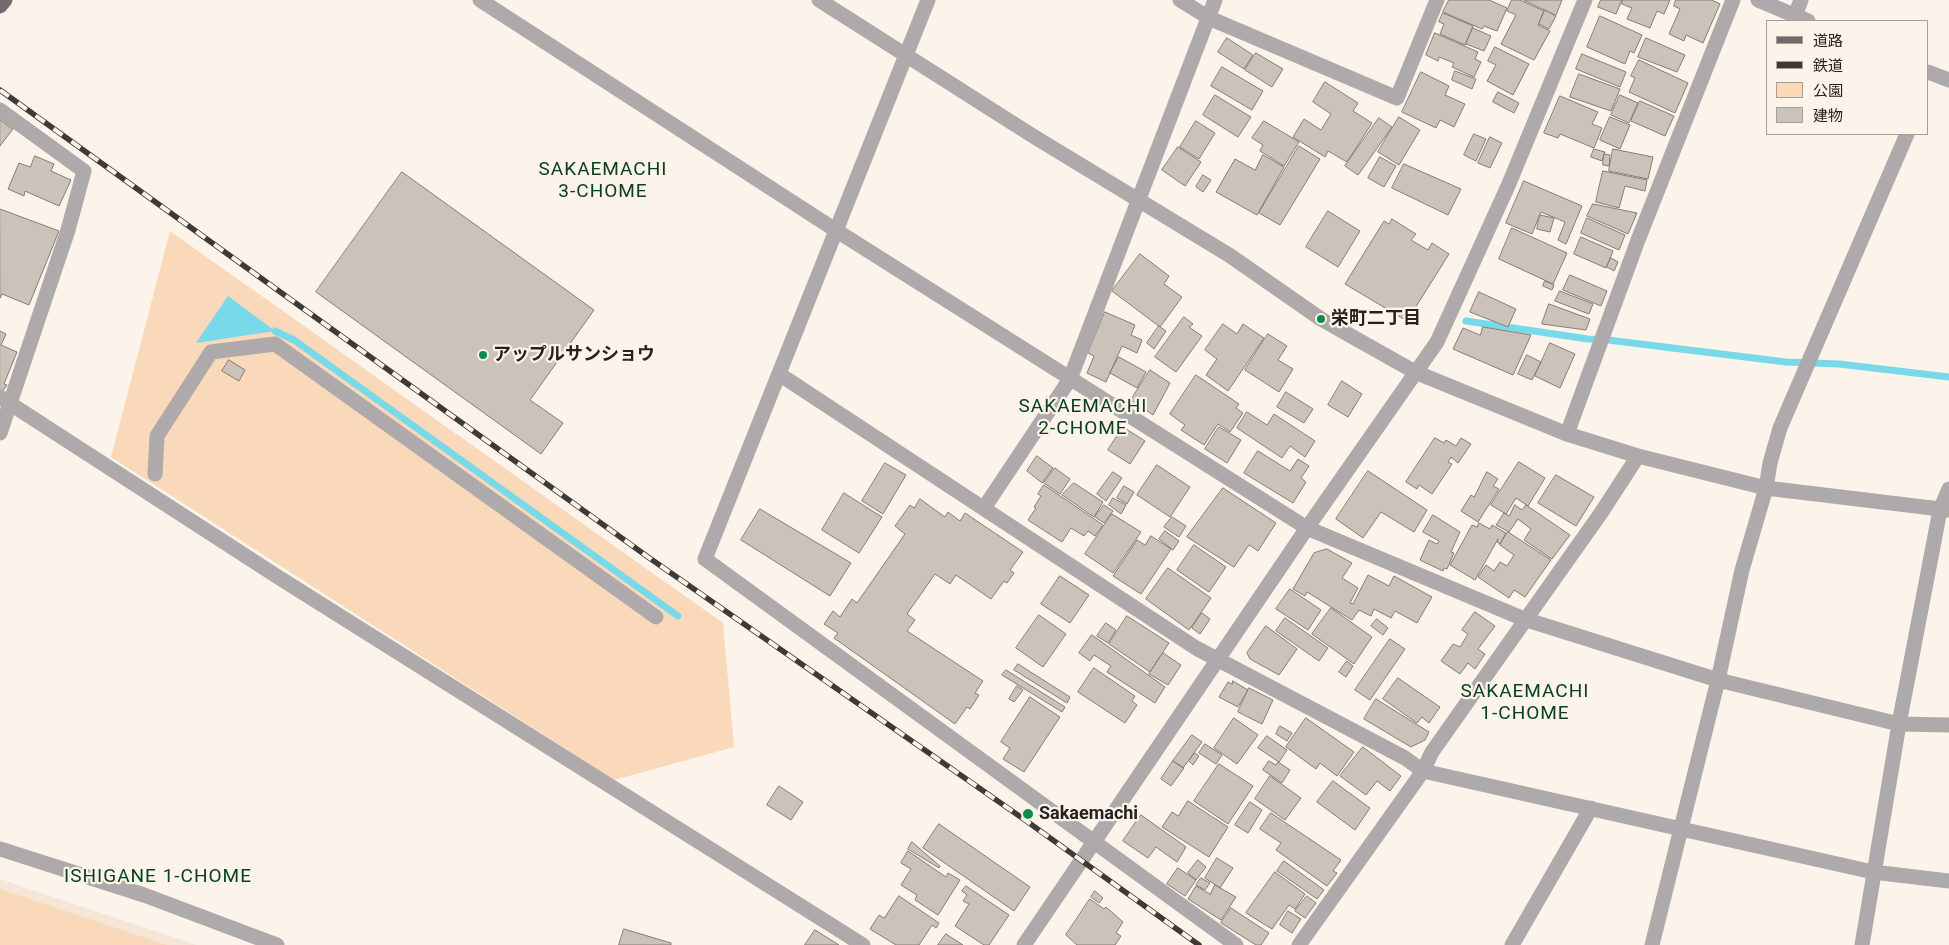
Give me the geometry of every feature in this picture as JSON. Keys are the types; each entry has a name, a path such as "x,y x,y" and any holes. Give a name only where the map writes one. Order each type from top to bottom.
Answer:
{"main road":[{"path":"0,6 5,0"}],"street":[{"path":"480,0 838,231 1307,528 1524,619 1718,680 1899,724 1949,725"},
{"path":"819,0 1139,202 1229,255 1321,319 1415,372 1567,434 1638,456 1766,488 1945,510"},
{"path":"928,0 838,231 705,559 1236,945"},
{"path":"1180,0 1209,18 1397,98 1437,0"},
{"path":"984,508 1070,379 1215,0"},
{"path":"1024,945 1307,528 1437,342 1508,186 1585,0"},
{"path":"1567,434 1638,240 1733,0"},
{"path":"1758,0 1801,18 1801,0"},
{"path":"1930,77 1949,80"},
{"path":"0,110 84,171 68,230 4,400 0,433"},
{"path":"1652,945 1682,830 1748,546 1766,488 1770,463 1780,428 1908,135"},
{"path":"154,474 157,436 211,352 275,344 656,617"},
{"path":"779,374 1196,648 1405,758 1423,771 1873,872 1949,880"},
{"path":"4,400 286,582 864,945"},
{"path":"1299,945 1423,771 1432,752 1524,619 1601,513 1638,456"},
{"path":"1862,945 1899,724 1949,490"},
{"path":"1512,945 1591,808"},
{"path":"0,849 144,895 277,945"}],"shaded area":[{"path":"0,879 197,945 0,945"}],"green space":[{"path":"170,231 723,623 734,747 614,780 111,457"},
{"path":"0,889 167,945 0,945"}],"water":[{"path":"228,296 275,331 196,343"}],"building":[{"path":"1449,0 1489,0 1507,8 1497,31 1484,26 1482,29 1443,12"},
{"path":"1512,0 1520,0 1544,11 1538,25 1550,31 1534,60 1501,44 1516,15 1507,11"},
{"path":"1524,0 1562,0 1556,15"},
{"path":"1601,0 1622,0 1616,14 1598,7"},
{"path":"1623,0 1670,0 1664,14 1657,11 1650,28 1627,19 1632,8 1622,4"},
{"path":"1676,0 1712,0 1720,4 1703,43 1686,35 1684,41 1669,34 1680,9 1674,6"},
{"path":"1545,10 1556,16 1549,29 1539,24"},
{"path":"1443,13 1473,26 1465,45 1440,34 1444,24 1439,22"},
{"path":"1600,16 1642,35 1634,53 1630,51 1625,64 1587,47"},
{"path":"1473,28 1491,36 1484,51 1466,44"},
{"path":"1435,33 1478,52 1475,59 1481,62 1474,77 1452,67 1454,63 1439,57 1438,61 1426,55"},
{"path":"1227,38 1253,55 1244,69 1218,52"},
{"path":"1646,38 1685,55 1677,72 1638,57"},
{"path":"1495,47 1529,64 1513,95 1487,81 1496,65 1488,61"},
{"path":"1256,53 1283,69 1272,87 1245,70"},
{"path":"1582,54 1626,72 1620,87 1576,69"},
{"path":"1639,60 1688,83 1675,113 1629,92 1635,78 1631,76"},
{"path":"1222,67 1263,91 1252,110 1211,86"},
{"path":"1455,71 1476,79 1472,89 1452,80"},
{"path":"1421,72 1449,86 1445,95 1465,104 1454,127 1440,120 1436,128 1402,112"},
{"path":"1579,74 1620,89 1611,111 1570,97"},
{"path":"1325,82 1358,103 1353,111 1372,123 1347,162 1328,151 1325,157 1293,137 1304,119 1321,130 1331,114 1313,102"},
{"path":"1498,92 1519,103 1514,113 1493,102"},
{"path":"1215,95 1251,117 1238,137 1203,115"},
{"path":"1620,95 1638,103 1629,123 1611,115"},
{"path":"1560,96 1598,112 1592,124 1602,128 1594,148 1560,134 1558,138 1544,133"},
{"path":"1640,101 1674,116 1665,136 1631,121"},
{"path":"1399,117 1420,130 1399,165 1378,152"},
{"path":"1610,117 1630,125 1620,149 1600,140"},
{"path":"1379,118 1392,127 1358,175 1345,166"},
{"path":"0,120 13,129 0,146"},
{"path":"1196,121 1215,133 1199,159 1180,147"},
{"path":"1264,121 1299,142 1284,166 1260,151 1263,145 1252,138"},
{"path":"1474,134 1486,139 1476,161 1464,155"},
{"path":"1490,137 1502,143 1490,168 1478,163"},
{"path":"1299,146 1320,159 1280,225 1259,213"},
{"path":"1178,147 1201,162 1185,186 1162,170"},
{"path":"1594,149 1605,152 1602,161 1591,157"},
{"path":"1613,149 1653,157 1648,179 1609,171"},
{"path":"1604,154 1610,155 1609,166 1603,165"},
{"path":"1263,155 1284,167 1257,215 1216,192 1235,159 1255,170"},
{"path":"35,156 54,164 51,171 71,180 59,206 25,191 24,196 8,189 19,163 30,167"},
{"path":"1380,157 1396,166 1384,187 1368,178"},
{"path":"1404,164 1461,189 1448,215 1392,188"},
{"path":"1603,171 1647,180 1645,191 1625,186 1619,208 1596,202"},
{"name":"アップルサンショウ","path":"402,172 594,310 530,400 563,423 541,454 316,292"},
{"path":"1203,175 1211,180 1203,192 1196,187"},
{"path":"1524,181 1582,206 1566,244 1558,240 1565,222 1541,212 1532,234 1506,223"},
{"path":"1593,204 1637,213 1628,234 1587,216"},
{"path":"0,209 59,231 29,305 2,294 0,298"},
{"path":"1328,211 1360,231 1338,267 1306,247"},
{"path":"1540,215 1554,218 1550,232 1537,229"},
{"path":"1587,218 1625,235 1619,250 1581,233"},
{"path":"1392,219 1416,234 1411,240 1428,250 1432,243 1449,254 1407,321 1345,284 1384,221 1389,224"},
{"path":"1512,228 1567,253 1553,284 1499,259"},
{"path":"1581,237 1613,251 1606,268 1574,254"},
{"path":"1140,254 1169,276 1164,284 1182,297 1160,327 1112,291"},
{"path":"1611,258 1618,262 1614,271 1607,267"},
{"path":"1570,275 1607,291 1601,306 1563,290"},
{"path":"1545,281 1554,285 1552,290 1543,286"},
{"path":"1560,291 1593,304 1589,314 1555,301"},
{"path":"1479,292 1516,309 1508,327 1470,312"},
{"path":"1549,304 1590,319 1586,330 1542,324"},
{"path":"1105,312 1135,325 1131,335 1142,340 1137,353 1122,346 1106,382 1087,373 1094,356 1088,353"},
{"path":"1184,317 1193,324 1189,327 1202,336 1176,372 1155,357"},
{"path":"1223,324 1237,334 1243,324 1264,338 1228,391 1206,375 1217,359 1205,350"},
{"path":"1159,326 1166,331 1154,349 1147,343"},
{"path":"1483,327 1531,335 1513,375 1453,349 1463,328 1480,335"},
{"path":"0,331 6,334 1,345 17,352 4,384 7,385 2,392 0,391"},
{"path":"1268,334 1287,346 1278,360 1293,369 1279,392 1245,370"},
{"path":"1550,343 1575,354 1560,388 1535,376"},
{"path":"1527,355 1541,362 1532,380 1518,374"},
{"path":"1119,357 1146,372 1137,388 1110,373"},
{"path":"229,360 245,370 239,381 222,371"},
{"path":"1150,370 1170,383 1153,415 1131,400"},
{"path":"1196,375 1239,404 1236,408 1243,413 1230,432 1218,424 1204,445 1181,430 1185,425 1170,414"},
{"path":"1342,381 1362,394 1348,417 1328,405"},
{"path":"1286,392 1313,409 1304,423 1277,407"},
{"path":"1247,412 1267,425 1274,414 1315,441 1305,457 1290,446 1282,458 1237,428"},
{"path":"1123,427 1145,441 1130,464 1108,450"},
{"path":"1219,427 1241,440 1227,463 1205,449"},
{"path":"1435,438 1444,443 1446,440 1456,446 1461,438 1471,444 1458,463 1451,457 1448,462 1452,464 1432,494 1419,485 1417,489 1406,482"},
{"path":"1258,451 1290,471 1298,459 1309,466 1301,478 1306,482 1293,503 1244,473"},
{"path":"1037,456 1053,468 1042,483 1027,471"},
{"path":"1519,462 1545,478 1528,506 1516,498 1506,514 1491,505"},
{"path":"885,463 906,475 883,514 862,501"},
{"path":"1157,465 1190,487 1170,517 1137,495"},
{"path":"1055,468 1070,479 1060,494 1044,483"},
{"path":"1368,471 1427,510 1414,532 1381,512 1363,538 1336,519"},
{"path":"1113,472 1122,478 1106,501 1097,494"},
{"path":"1487,472 1498,479 1493,486 1499,489 1478,522 1461,511 1471,495 1474,497"},
{"path":"1556,475 1594,497 1576,526 1538,503"},
{"path":"1074,483 1103,502 1094,517 1062,495"},
{"path":"1044,485 1103,525 1095,536 1088,531 1084,536 1071,528 1062,542 1028,520 1036,508 1034,507 1041,496 1038,494"},
{"path":"1124,486 1134,492 1127,504 1117,498"},
{"path":"1223,488 1276,523 1258,551 1249,545 1234,567 1187,537"},
{"path":"844,493 882,517 859,553 822,530"},
{"path":"1113,498 1126,505 1121,514 1109,505"},
{"path":"920,499 945,517 948,512 960,521 965,513 1023,552 1010,570 1014,573 1007,583 1004,581 991,599 956,575 950,584 935,574 907,614 915,620 907,631 983,681 975,693 979,695 970,709 967,707 955,724 834,638 838,633 824,624 833,611 840,617 852,599 857,603 905,534 895,526 910,505 914,508"},
{"path":"1104,505 1113,511 1104,523 1095,517"},
{"path":"1515,505 1522,510 1526,505 1570,535 1552,559 1524,540 1531,529 1518,519 1509,532 1496,525 1504,513 1509,516"},
{"path":"760,509 851,563 830,596 741,540"},
{"path":"1112,514 1141,532 1113,573 1085,554"},
{"path":"1433,515 1460,532 1451,552 1454,553 1447,569 1444,568 1443,571 1420,560 1429,540 1437,544 1439,541 1423,532"},
{"path":"1172,517 1186,526 1179,537 1164,527"},
{"path":"1479,523 1490,529 1492,525 1506,533 1500,544 1497,542 1498,539 1475,580 1450,565 1472,525 1477,527"},
{"path":"1165,531 1179,541 1173,550 1159,539"},
{"path":"1508,532 1551,560 1525,597 1514,590 1509,598 1478,577 1486,565 1494,571 1500,562 1507,566 1514,555 1500,545"},
{"path":"1151,536 1171,549 1141,594 1113,576 1137,540 1145,545"},
{"path":"1194,545 1226,567 1209,592 1177,570"},
{"path":"1327,549 1352,563 1342,578 1358,588 1350,603 1353,604 1368,575 1389,586 1394,576 1432,597 1417,623 1395,611 1391,618 1374,609 1371,616 1359,610 1352,620 1307,592 1305,596 1293,589 1314,553"},
{"path":"1168,568 1211,598 1189,630 1146,599"},
{"path":"1060,576 1089,595 1070,623 1041,604"},
{"path":"1290,589 1321,610 1308,630 1276,609"},
{"path":"1331,608 1372,637 1354,664 1312,634"},
{"path":"1475,612 1495,626 1478,649 1485,654 1475,669 1468,663 1460,674 1441,661 1453,644 1460,647 1468,634 1462,630"},
{"path":"1202,613 1210,619 1200,634 1192,628"},
{"path":"1039,615 1066,634 1043,667 1016,648"},
{"path":"1127,616 1169,643 1150,672 1109,644"},
{"path":"1285,618 1328,648 1319,661 1276,631"},
{"path":"1377,619 1388,628 1383,635 1371,626"},
{"path":"1106,623 1116,630 1108,643 1097,636"},
{"path":"1266,626 1297,649 1279,675 1250,659 1247,653"},
{"path":"1092,635 1165,687 1155,703 1107,672 1111,666 1094,655 1090,661 1079,653"},
{"path":"1390,639 1405,649 1370,700 1355,690"},
{"path":"1163,653 1181,665 1168,685 1149,674"},
{"path":"1347,661 1353,666 1346,677 1339,672"},
{"path":"1018,664 1070,697 1067,703 1014,670"},
{"path":"1094,668 1135,696 1132,701 1137,705 1125,723 1078,692"},
{"path":"1006,670 1065,707 1062,712 1002,675"},
{"path":"1398,678 1440,707 1429,723 1422,717 1417,723 1383,699"},
{"path":"1233,681 1248,690 1238,707 1219,697 1228,682 1232,684"},
{"path":"1017,686 1023,690 1014,702 1009,699"},
{"path":"1249,688 1273,700 1262,724 1238,712"},
{"path":"1030,697 1060,717 1024,772 1003,759 1010,748 1001,742"},
{"path":"1376,699 1429,732 1425,740 1411,747 1364,719"},
{"path":"1234,718 1258,735 1237,764 1214,748"},
{"path":"1306,718 1354,752 1337,776 1320,763 1316,769 1286,747"},
{"path":"1280,726 1292,733 1287,741 1276,734"},
{"path":"1192,735 1202,742 1183,768 1173,761"},
{"path":"1267,736 1287,750 1279,762 1258,748"},
{"path":"1205,744 1222,755 1216,764 1199,753"},
{"path":"1363,747 1401,776 1390,791 1377,781 1366,795 1340,776"},
{"path":"1195,753 1199,756 1193,765 1189,761"},
{"path":"1173,761 1184,768 1171,786 1161,779"},
{"path":"1269,761 1276,765 1278,762 1290,770 1282,783 1263,770"},
{"path":"1219,764 1253,786 1228,824 1194,801"},
{"path":"1270,776 1301,798 1285,820 1255,799"},
{"path":"1333,781 1370,808 1355,830 1317,802"},
{"path":"779,786 803,802 791,820 767,805"},
{"path":"1188,801 1228,827 1209,857 1162,827 1172,812 1178,816"},
{"path":"1250,802 1262,810 1248,833 1235,825"},
{"path":"1271,813 1341,860 1333,871 1337,873 1327,886 1276,850 1281,843 1260,829"},
{"path":"1141,815 1186,847 1177,862 1156,847 1148,858 1123,841"},
{"path":"939,824 1030,887 1014,911 923,848"},
{"path":"912,842 940,866 939,868 908,849"},
{"path":"908,851 946,877 948,873 960,880 938,915 915,900 917,895 901,885 911,869 901,863"},
{"path":"1217,858 1233,868 1220,888 1205,878"},
{"path":"1198,860 1206,867 1196,880 1188,873"},
{"path":"1284,861 1324,890 1317,899 1277,871"},
{"path":"1178,868 1196,880 1185,896 1167,884"},
{"path":"1275,872 1305,894 1295,909 1289,905 1272,929 1246,913"},
{"path":"1201,878 1210,883 1205,890 1196,885"},
{"path":"1215,885 1236,897 1221,920 1188,899 1196,886 1210,894"},
{"path":"966,886 1009,915 989,945 984,945 955,926 969,904 963,901 967,895 962,891"},
{"path":"1095,891 1103,898 1099,903 1091,897"},
{"path":"899,896 939,923 936,928 932,925 919,945 896,945 870,929 879,915 884,918"},
{"path":"1307,896 1316,903 1305,918 1295,911"},
{"path":"1090,899 1104,909 1106,907 1123,922 1116,933 1121,936 1115,945 1077,945 1066,935"},
{"path":"1231,908 1269,933 1261,945 1256,945 1221,923"},
{"path":"1288,911 1301,919 1292,933 1280,925"},
{"path":"624,929 671,943 671,945 619,945"},
{"path":"815,930 839,945 805,945"},
{"path":"946,934 963,945 938,945"}],"waterway":[{"path":"1466,321 1588,339 1786,362 1839,364 1949,377"},
{"path":"275,331 294,340 678,616"}],"railway":[{"path":"0,90 648,557 1025,820 1199,945"}],"place":[{"name":"栄町二丁目","path":"1321,319"},
{"name":"アップルサンショウ","path":"483,355"},
{"name":"Sakaemachi","path":"1028,814"}],"district":[{"name":"SAKAEMACHI 3-CHOME","path":"603,181"},
{"name":"SAKAEMACHI 2-CHOME","path":"1083,418"},
{"name":"SAKAEMACHI 1-CHOME","path":"1525,703"},
{"name":"ISHIGANE 1-CHOME","path":"158,877"}]}
